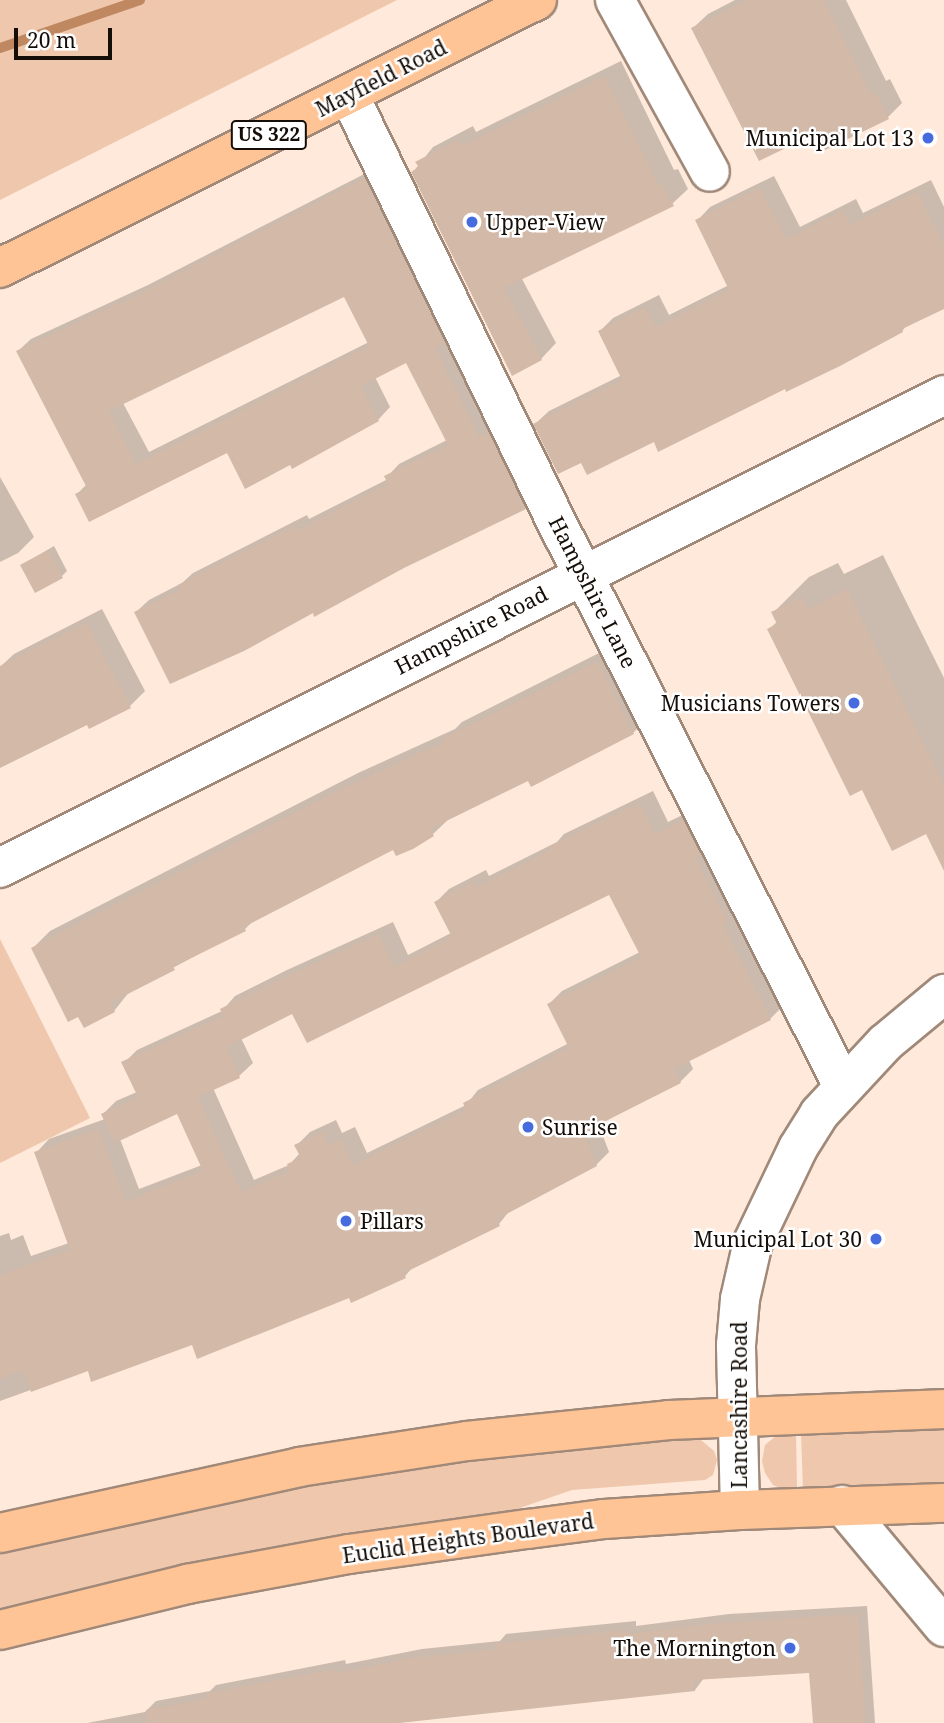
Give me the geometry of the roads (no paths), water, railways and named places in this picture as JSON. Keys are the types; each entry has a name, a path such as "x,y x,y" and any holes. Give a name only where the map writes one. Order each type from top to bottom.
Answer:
{"main road":[{"name":"Mayfield Road","path":"0,268 537,0"},
{"path":"0,1533 177,1492 326,1462 467,1441 738,1416 944,1409"},
{"name":"Euclid Heights Boulevard","path":"0,1630 187,1584 349,1554 604,1520 740,1510 944,1503"}],"street":[{"path":"615,0 710,172"},
{"name":"Hampshire Lane","path":"349,95 583,573 843,1086"},
{"name":"Hampshire Road","path":"0,867 583,573 944,395"},
{"name":"Lancashire Road","path":"740,1510 739,1311 753,1242 798,1149 819,1114 843,1086 917,1013 944,994"},
{"path":"842,1505 944,1628"}],"waterway":[{"path":"0,48 140,0"}],"place":[{"name":"Municipal Lot 13","path":"928,138"},
{"name":"Upper-View","path":"472,222"},
{"name":"Musicians Towers","path":"854,703"},
{"name":"Sunrise","path":"528,1127"},
{"name":"Pillars","path":"346,1221"},
{"name":"Municipal Lot 30","path":"876,1239"},
{"name":"The Mornington","path":"790,1648"}]}
